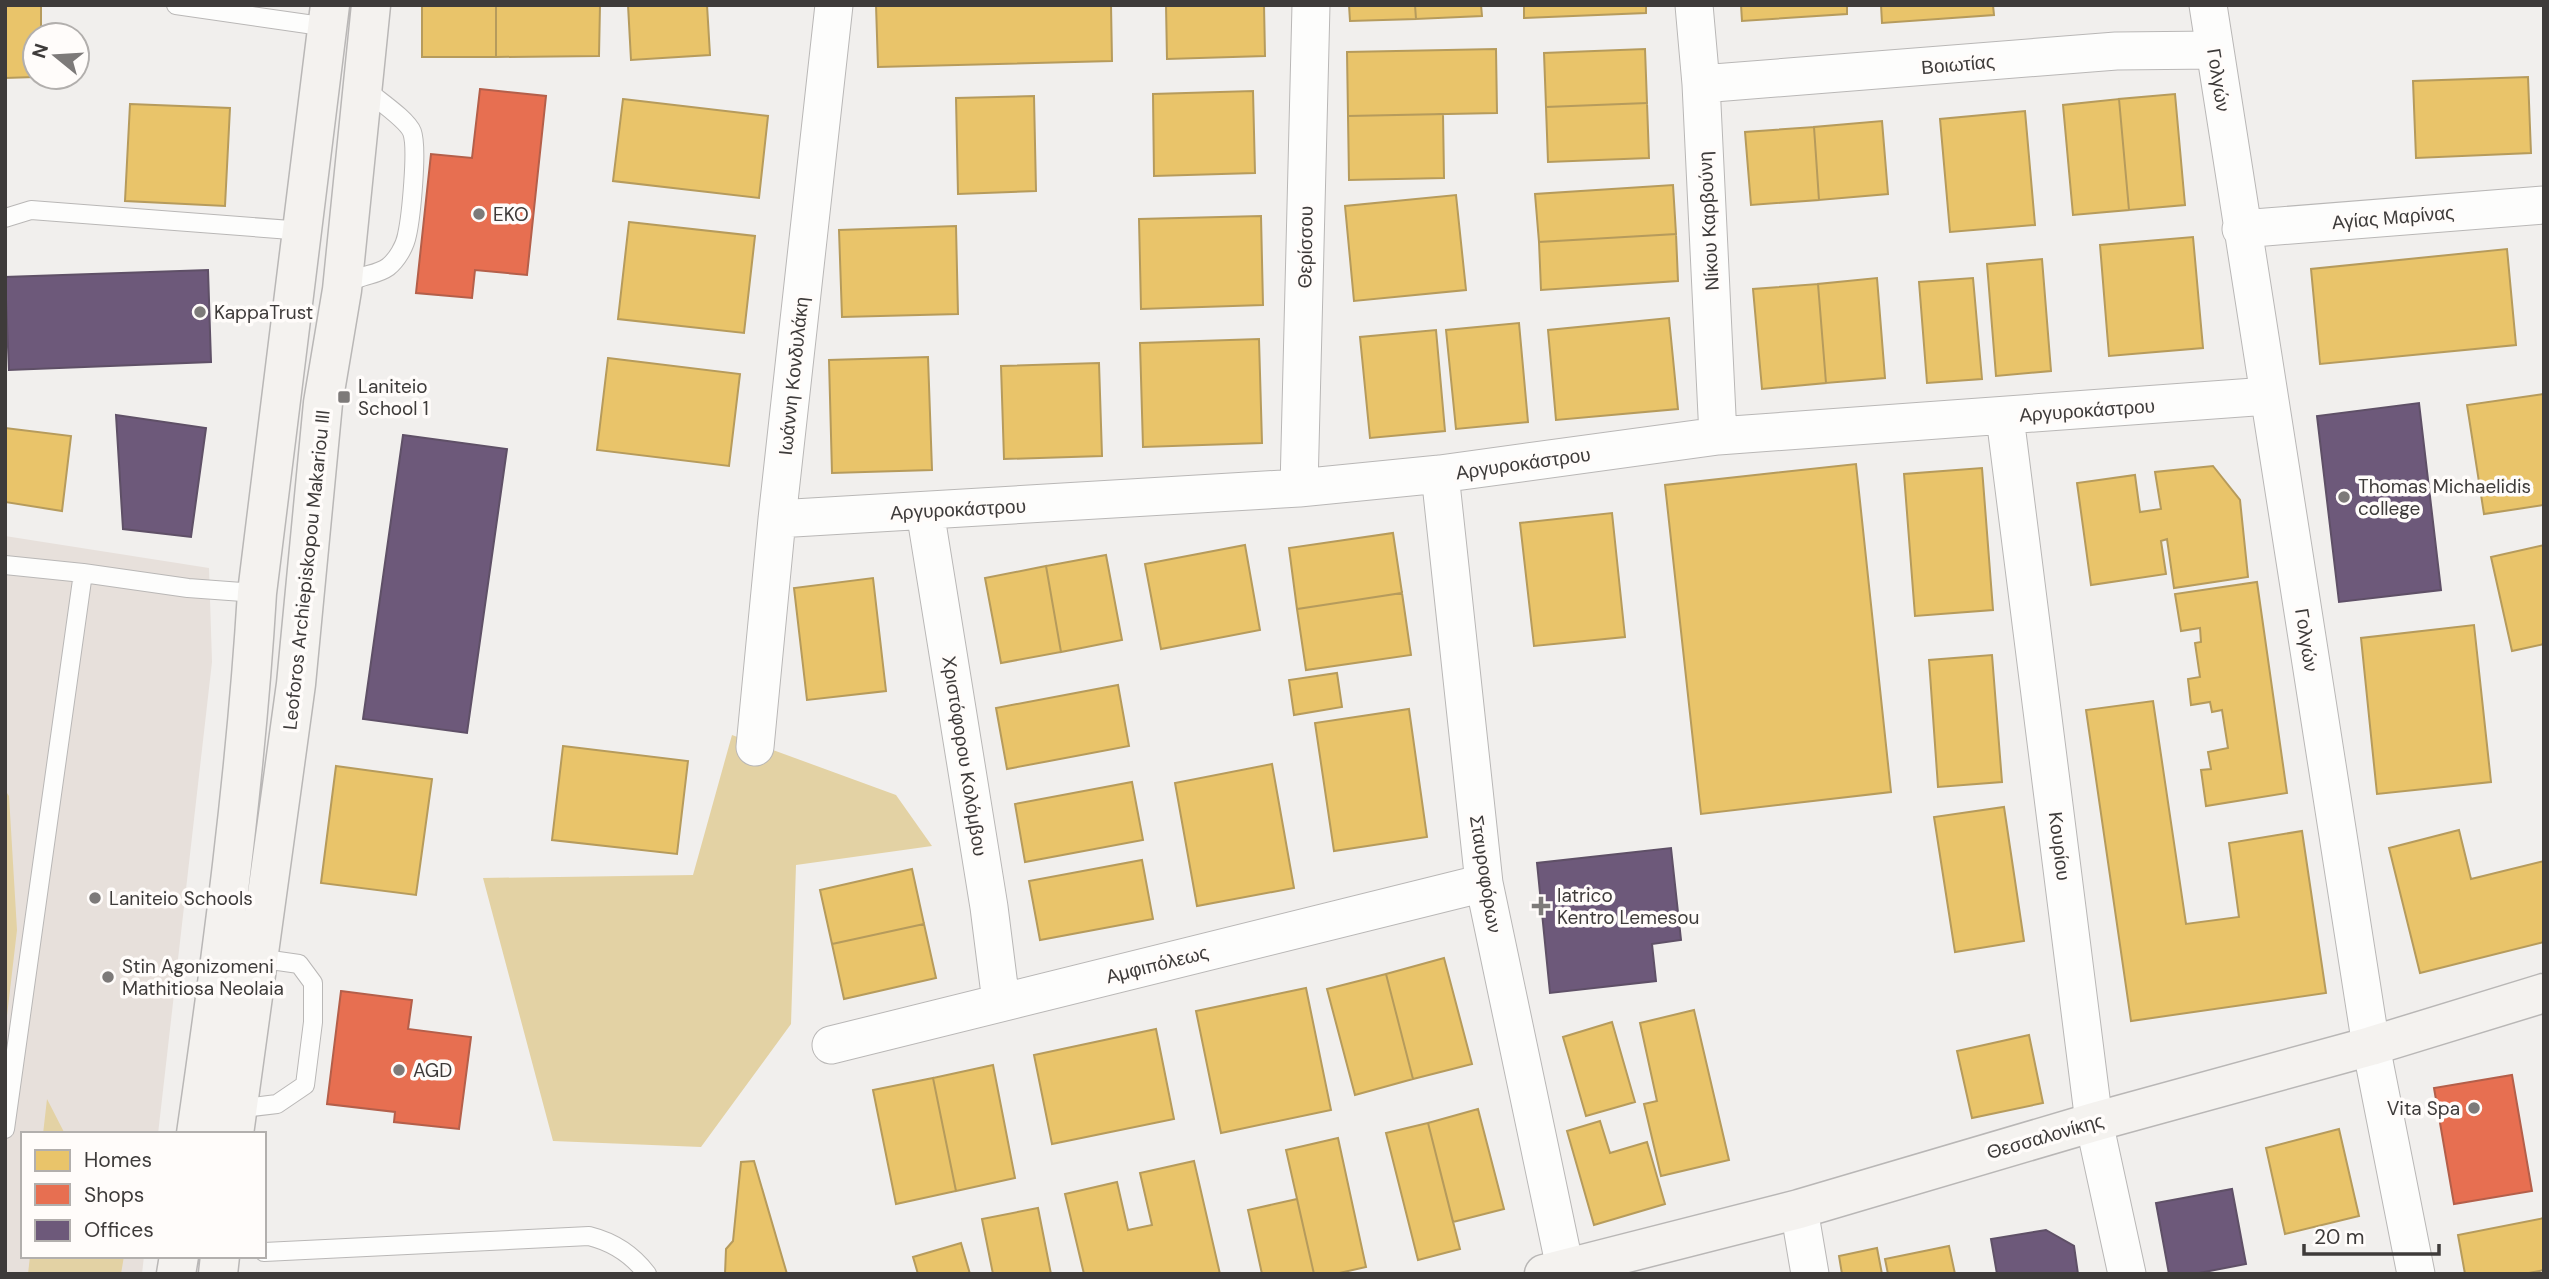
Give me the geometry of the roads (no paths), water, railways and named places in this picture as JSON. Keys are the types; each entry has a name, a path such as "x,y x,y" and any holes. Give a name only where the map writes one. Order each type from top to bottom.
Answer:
{"main road":[{"name":"Leoforos Archiepiskopou Makariou III","path":"235,1122 296,684 323,403 342,290 371,5"},
{"path":"196,1132 230,894 252,682 257,593 329,16"},
{"path":"257,593 304,596"},
{"name":"Θεσσαλονίκης","path":"1555,1271 1799,1209 2094,1122 2371,1046 2544,993"}],"street":[{"name":"Ιωάννη Κονδυλάκη","path":"755,747 777,519 834,5"},
{"name":"Θερίσσου","path":"1299,488 1311,5"},
{"name":"Νίκου Καρβούνη","path":"1694,5 1701,84 1718,436"},
{"name":"Γολγών","path":"2207,5 2371,1046 2416,1274"},
{"name":"Βοιωτίας","path":"1701,84 2116,51 2215,50"},
{"name":"Αγίας Μαρίνας","path":"2241,229 2544,205"},
{"name":"Αργυροκάστρου","path":"777,519 1299,488 1440,474 1718,436 2268,396"},
{"name":"Κουρίου","path":"2006,417 2094,1122 2127,1274"},
{"name":"Σταυροφόρων","path":"1440,474 1484,883 1555,1271"},
{"name":"Χριστόφορου Κολόμβου","path":"925,511 989,906 1001,1002"},
{"name":"Αμφιπόλεως","path":"831,1045 1484,883"},
{"path":"1799,1209 1810,1274"}],"lane":[{"path":"176,5 329,16"},
{"path":"342,290 354,278 387,268 400,253 407,237 411,207 414,169 412,133 405,122 362,86"},
{"path":"5,218 31,210 304,231"},
{"path":"5,565 83,572 188,588 257,593"},
{"path":"5,1129 83,572"},
{"path":"235,1122 277,1104 305,1086 313,1022 313,983 299,964 257,958"},
{"path":"266,1252 589,1236 606,1240 624,1251 647,1274"}],"place":[{"name":"EKO","path":"479,214"},
{"name":"KappaTrust","path":"200,312"},
{"name":"Laniteio School 1","path":"344,397"},
{"name":"Thomas Michaelidis college","path":"2344,497"},
{"name":"Laniteio Schools","path":"95,898"},
{"name":"Iatrico Kentro Lemesou","path":"1541,906"},
{"name":"Stin Agonizomeni Mathitiosa Neolaia","path":"108,977"},
{"name":"AGD","path":"399,1070"},
{"name":"Vita Spa","path":"2474,1108"}]}
